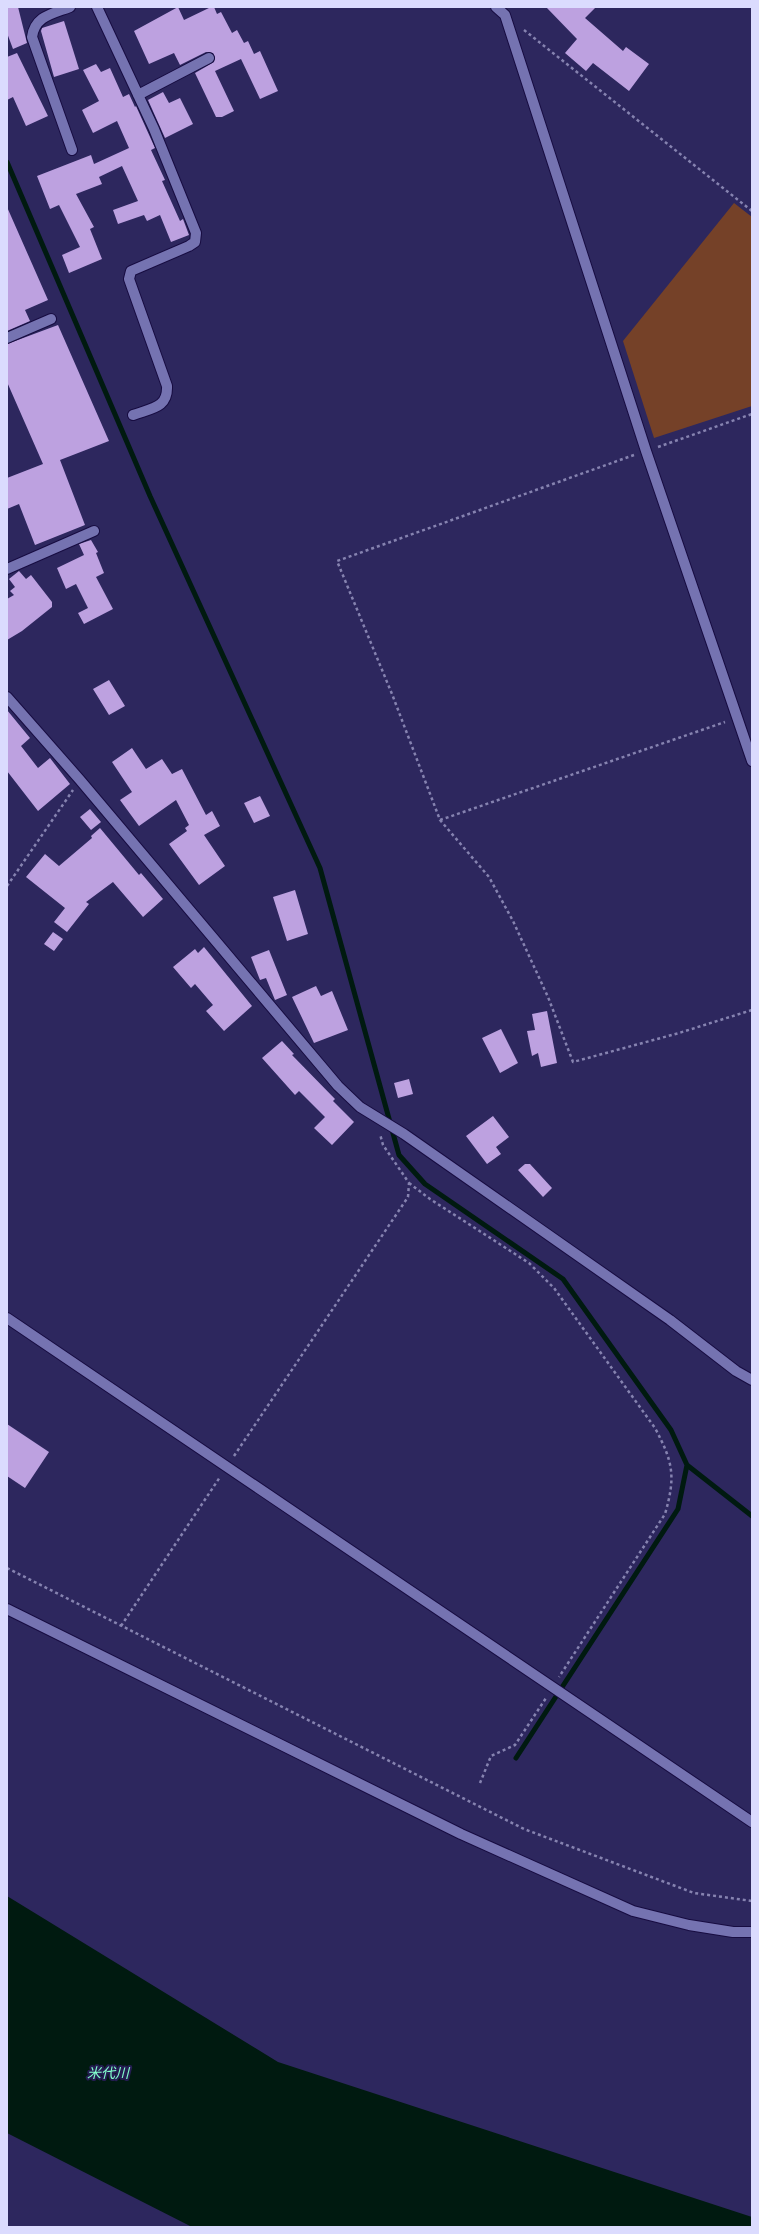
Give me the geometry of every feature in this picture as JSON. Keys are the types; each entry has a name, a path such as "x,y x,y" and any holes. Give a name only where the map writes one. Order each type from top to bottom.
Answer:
{"street":[{"path":"70,7 38,20 34,27 32,37 72,150"},
{"path":"97,7 154,129 196,232 195,242 189,246 131,271 129,278 167,386 168,397 164,403 133,415"},
{"path":"496,7 505,15 646,451 752,761"},
{"path":"138,95 209,58"},
{"path":"7,338 52,319"},
{"path":"7,569 94,531"},
{"path":"7,697 80,780 338,1086 360,1107 404,1134 670,1320 736,1371 752,1380"},
{"path":"7,1318 752,1822"},
{"path":"7,1609 461,1834 633,1911 689,1925 733,1932 752,1932"}],"path":[{"path":"523,29 752,211"},
{"path":"752,414 337,561 392,694 440,820 489,877 513,921 548,997 573,1062 679,1033 752,1010"},
{"path":"440,820 730,721"},
{"path":"7,886 80,780"},
{"path":"375,1116 383,1145 409,1183 430,1199 529,1263 554,1288 655,1428 668,1453 672,1488 665,1514 515,1745 491,1756 480,1782"},
{"path":"121,1626 408,1197 409,1183"},
{"path":"7,1568 524,1829 694,1892 752,1901"}],"shaded area":[{"path":"734,203 752,217 752,406 654,438 623,341"}],"water":[{"name":"米代川","path":"7,1896 278,2062 752,2217 752,2227 192,2227 7,2133"}],"building":[{"path":"7,7 18,7 27,43 13,49 7,33"},
{"path":"178,7 184,20 211,7 214,7 217,14 221,12 232,33 237,30 244,43 248,41 254,54 260,51 278,91 260,99 241,59 215,71 234,111 222,117 216,117 195,73 214,62 215,58 213,53 206,52 180,65 174,53 149,64 134,31"},
{"path":"546,7 596,7 585,18 623,51 626,47 649,64 629,91 593,63 586,71 565,53 577,39"},
{"path":"64,21 79,69 54,77 41,31 42,28"},
{"path":"17,53 48,116 26,126 13,97 7,100 7,57"},
{"path":"96,64 101,72 110,68 123,97 129,94 135,107 136,106 155,148 151,150 165,180 162,181 180,221 183,219 189,235 171,242 160,215 147,221 144,215 118,224 113,210 138,201 122,166 99,177 102,184 76,194 94,227 90,229 102,259 69,273 62,255 80,247 59,205 50,209 37,176 91,155 94,164 129,148 117,121 93,133 82,110 99,101 83,70"},
{"path":"163,92 169,103 180,98 193,124 165,138 148,100"},
{"path":"7,207 48,300 25,310 30,321 7,331"},
{"path":"58,325 109,441 60,460 85,525 35,545 19,504 7,509 7,478 43,464 7,382 7,344"},
{"path":"91,540 98,552 96,553 104,573 96,577 113,609 84,624 78,613 88,608 76,584 66,589 57,568 84,555 79,544"},
{"path":"19,571 26,579 31,575 52,602 52,607 22,631 7,640 7,599 14,595 10,591 15,587 9,579"},
{"path":"109,680 125,706 109,715 93,689"},
{"path":"7,710 30,738 21,746 38,768 50,758 70,784 38,811 7,771"},
{"path":"132,748 146,769 162,759 172,774 182,769 206,815 212,811 220,826 204,835 225,866 199,885 169,844 187,831 185,828 189,825 176,800 139,826 120,800 132,792 112,762"},
{"path":"260,796 270,816 254,823 244,803"},
{"path":"90,809 101,822 91,830 80,817"},
{"path":"100,828 139,875 141,873 163,899 143,917 113,882 86,902 89,904 67,932 54,922 65,908 26,877 45,854 59,866 92,838 91,836"},
{"path":"295,890 308,934 287,941 273,897"},
{"path":"53,932 63,939 54,951 44,944"},
{"path":"204,947 252,1006 224,1031 206,1011 213,1005 195,984 191,988 173,967 195,949 198,953"},
{"path":"269,950 287,995 275,1000 266,978 260,980 251,957"},
{"path":"316,986 321,996 332,991 348,1030 314,1043 292,997"},
{"path":"547,1011 557,1063 541,1067 538,1053 532,1056 527,1031 535,1030 532,1014"},
{"path":"501,1029 518,1063 500,1073 482,1038"},
{"path":"282,1041 294,1054 292,1055 335,1099 333,1101 354,1122 332,1145 314,1128 325,1117 299,1091 295,1095 262,1058"},
{"path":"409,1079 413,1094 398,1098 394,1083"},
{"path":"493,1116 509,1137 496,1147 501,1154 487,1164 466,1136"},
{"path":"525,1164 530,1164 552,1188 543,1197 518,1170"},
{"path":"7,1424 49,1452 25,1488 7,1476"}],"waterway":[{"path":"7,162 150,496 320,868 399,1155 425,1184 563,1279 671,1430 687,1465 678,1509 516,1758"},
{"path":"687,1465 752,1516"}]}
